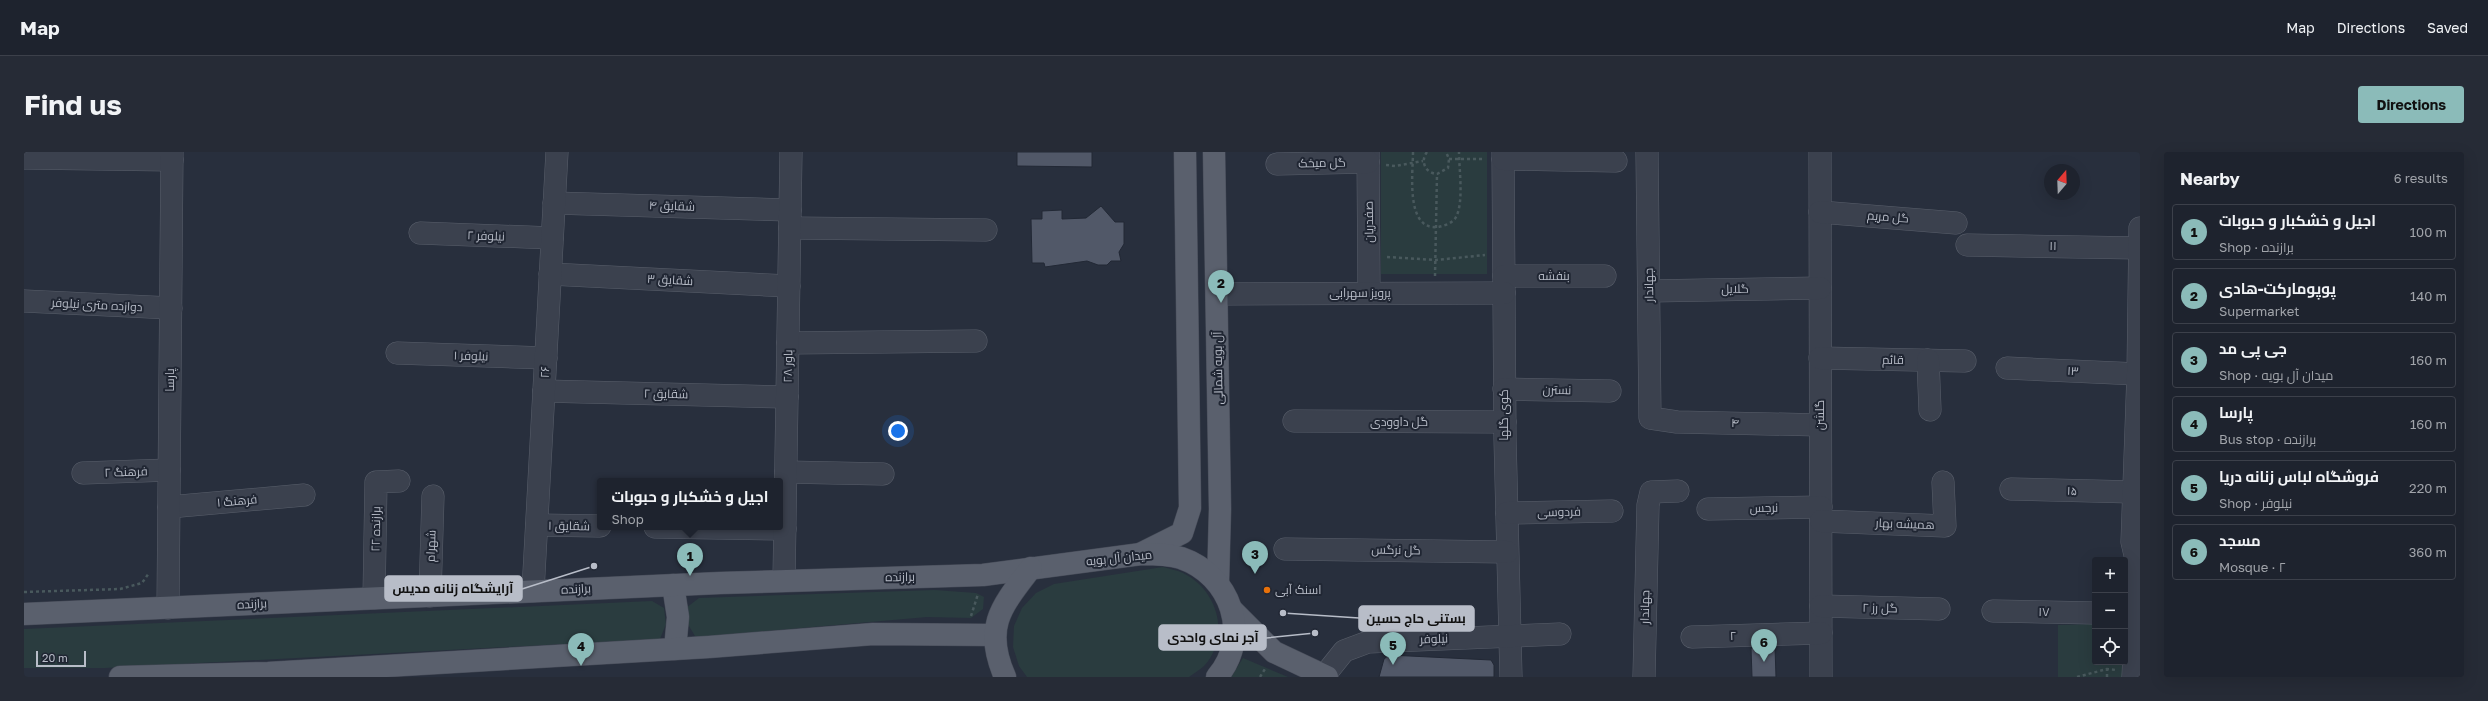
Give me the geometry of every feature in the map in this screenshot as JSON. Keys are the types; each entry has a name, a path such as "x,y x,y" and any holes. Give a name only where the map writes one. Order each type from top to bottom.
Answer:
{"main road":[{"path":"1141,554 1182,533 1190,508 1185,152"},
{"name":"آل بویه شمالی","path":"1214,152 1220,509 1218,584"},
{"name":"میدان آل بویه","path":"1032,568 1141,554 1166,554 1182,559 1207,573 1218,584 1232,610 1235,625 1234,641 1230,657 1217,677"},
{"path":"1005,677 996,658 994,635 1000,612 1032,568"},
{"name":"برازنده","path":"24,614 784,580 983,575 1032,568"},
{"path":"673,585 678,617 675,649"},
{"path":"1232,610 1274,652 1326,676"},
{"path":"120,677 412,671 873,634 994,635"}],"street":[{"name":"۲۶","path":"533,591 557,152"},
{"name":"باور ۲۸","path":"784,580 791,152"},
{"name":"جهاندار","path":"1647,152 1650,418"},
{"name":"گلشن","path":"1820,152 1821,677"},
{"path":"24,158 172,156"},
{"name":"پارسا","path":"168,608 172,156"},
{"path":"1503,156 1616,161"},
{"name":"کوی گلها","path":"1503,156 1504,422 1511,677"},
{"name":"گل میخک","path":"1277,164 1368,157"},
{"name":"صفدریان","path":"1368,157 1369,293"},
{"name":"شقایق ۴","path":"554,203 790,219 986,230"},
{"name":"گل مریم","path":"1820,212 1956,223"},
{"path":"2126,674 2130,614 2139,567 2132,542 2138,374 2140,228"},
{"name":"نیلوفر ۲","path":"420,233 552,238"},
{"name":"۱۱","path":"1967,245 2140,248"},
{"name":"شقایق ۳","path":"550,274 789,286"},
{"name":"بنفشه","path":"1504,285 1605,276"},
{"name":"پرویز سهرابی","path":"1217,294 1434,293 1504,285"},
{"name":"گلایل","path":"1649,290 1820,288"},
{"name":"دوازده متری نیلوفر","path":"24,301 170,308"},
{"path":"788,343 976,340"},
{"name":"نیلوفر ۱","path":"397,353 546,358"},
{"name":"قائم","path":"1820,358 1965,361"},
{"path":"1928,360 1930,410"},
{"name":"۱۳","path":"2008,368 2138,374"},
{"name":"نسترن","path":"1504,389 1610,391"},
{"name":"شقایق ۲","path":"544,391 787,397"},
{"name":"۴","path":"1650,418 1677,422 1820,425"},
{"name":"گل داوودی","path":"1294,421 1504,422"},
{"name":"فرهنگ ۲","path":"83,473 169,470"},
{"path":"786,472 883,474"},
{"name":"برازنده ۲۲","path":"374,598 376,482 399,481"},
{"name":"همیشه بهار","path":"1821,514 1945,526 1943,482"},
{"name":"۱۵","path":"2011,489 2133,492"},
{"name":"جهاندار","path":"1644,677 1648,505 1651,492 1678,491"},
{"name":"فرهنگ ۱","path":"169,507 304,495"},
{"name":"شهرام","path":"430,596 433,496"},
{"name":"نرجس","path":"1708,509 1821,514"},
{"name":"فردوسی","path":"1507,513 1612,510"},
{"name":"شقایق ۱","path":"537,525 597,526"},
{"name":"گل نرگس","path":"1285,549 1507,552"},
{"name":"گل رز ۲","path":"1821,606 1939,609"},
{"name":"۱۷","path":"1993,612 2092,613"},
{"name":"۲","path":"1692,637 1821,633"},
{"path":"1510,637 1560,634"},
{"name":"نیلوفر","path":"1326,676 1344,651 1368,642 1510,637"}],"path":[{"path":"1413,152 1414,207 1417,217 1425,225 1436,227 1446,225 1456,218 1460,205 1459,152"},
{"path":"1427,152 1423,161 1426,169 1436,174"},
{"path":"1436,174 1448,168 1450,159 1446,152"},
{"path":"1450,159 1503,156"},
{"path":"1368,157 1395,166 1423,161"},
{"path":"1434,293 1436,260 1436,174"},
{"path":"1369,256 1436,260 1504,253"},
{"path":"24,592 120,589 142,583 151,568"},
{"path":"966,634 983,575"},
{"path":"2107,677 2108,665"},
{"path":"2077,677 2107,670 2126,674"}],"shaded area":[{"path":"1381,152 1487,152 1487,274 1381,274"},
{"path":"1163,567 1181,572 1195,581 1205,590 1212,602 1217,615 1217,641 1212,654 1204,666 1189,677 1027,677 1019,666 1013,647 1014,626 1022,608 1036,593 1054,584"},
{"path":"935,590 976,593 984,597 983,609 971,618 927,617 712,636 695,636 686,621 686,608 699,598"},
{"path":"652,601 664,608 666,624 660,639 105,668 24,668 24,629"},
{"path":"2092,624 2092,665 2124,665 2124,677 2058,677 2058,625"},
{"path":"1243,658 1288,677 1231,677"}],"building":[{"path":"1017,152 1092,152 1092,167 1017,166"},
{"path":"1101,206 1115,222 1124,222 1124,244 1119,252 1121,261 1111,261 1107,265 1098,265 1087,261 1045,267 1044,263 1032,263 1031,219 1042,219 1042,211 1062,210 1062,219 1086,218"},
{"path":"1775,647 1776,677 1752,677 1751,648"},
{"path":"1389,655 1491,660 1494,665 1494,677 1379,677 1384,659"}],"place":[{"name":"پوپومارکت-هادی","path":"1221,303"},
{"name":"آرایشگاه زنانه مدیس","path":"594,566"},
{"name":"جی پی مد","path":"1255,574"},
{"name":"اجیل و خشکبار و حبوبات","path":"690,576"},
{"name":"اسنک آبی","path":"1267,590"},
{"name":"بستنی حاج حسین","path":"1283,613"},
{"name":"آجر نمای واحدی","path":"1315,633"},
{"name":"مسجد","path":"1764,662"},
{"name":"فروشگاه لباس زنانه دریا","path":"1393,665"},
{"name":"پارسا","path":"581,666"}]}
